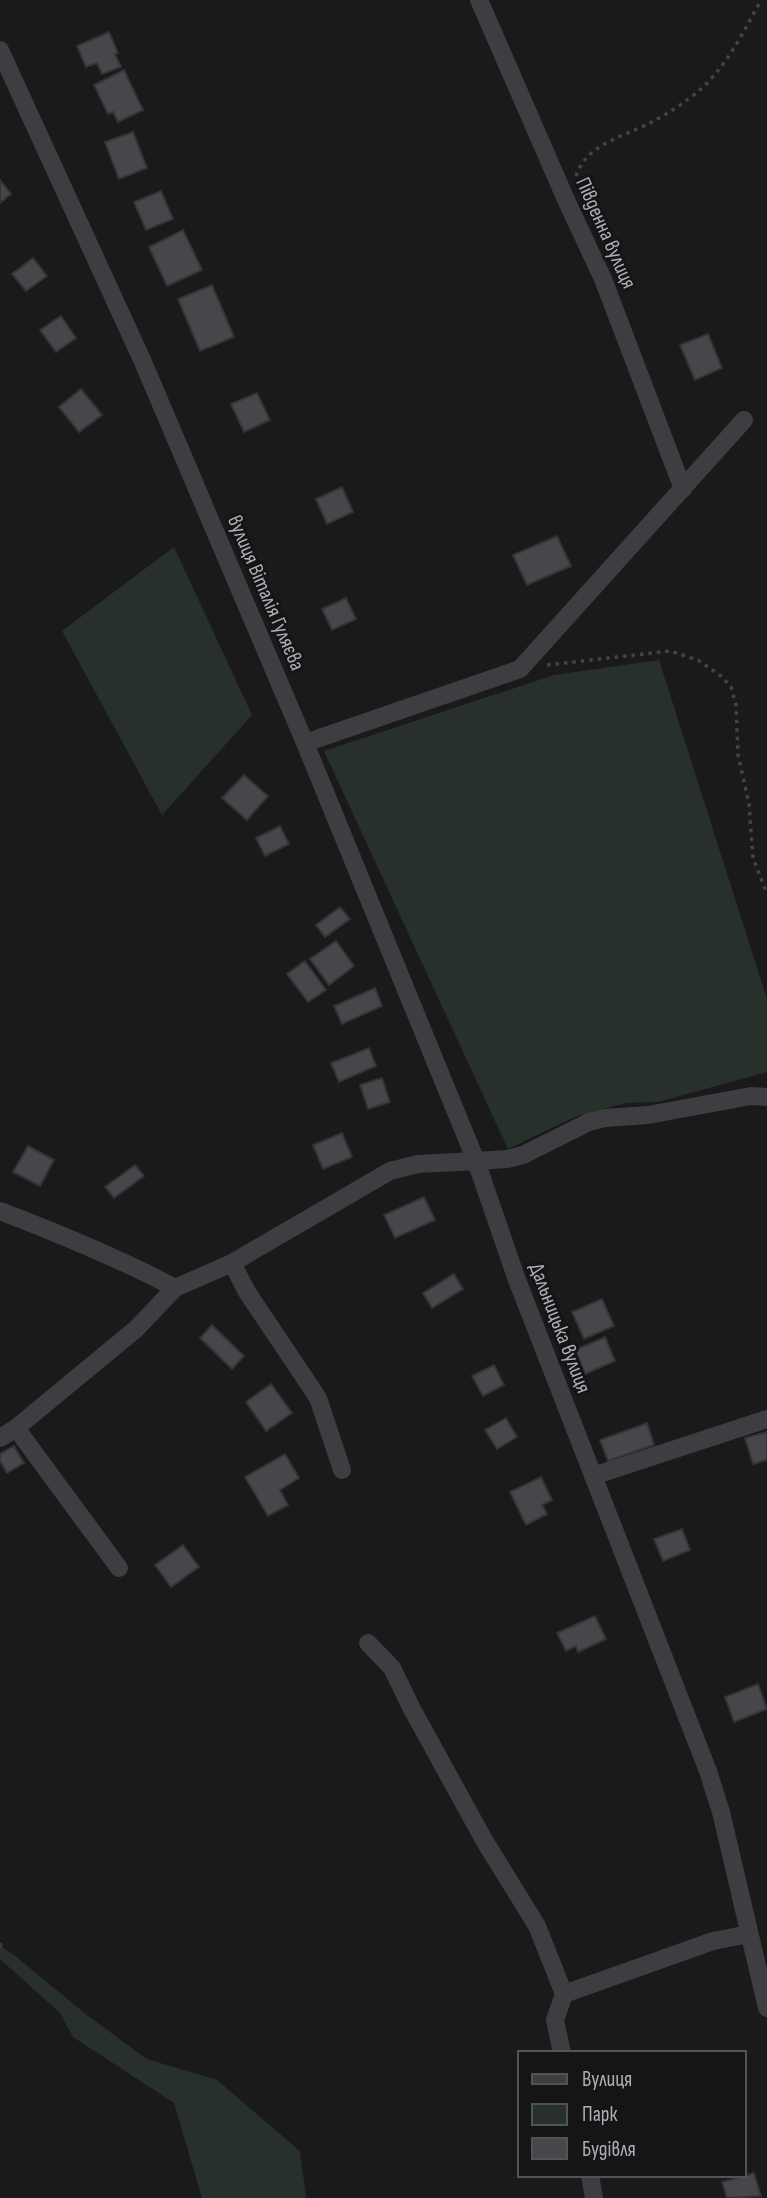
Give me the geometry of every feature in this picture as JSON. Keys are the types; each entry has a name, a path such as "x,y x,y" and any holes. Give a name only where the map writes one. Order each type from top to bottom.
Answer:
{"street":[{"name":"Південна вулиця","path":"479,0 603,279 682,489"},
{"name":"вулиця Віталія Гуляєва","path":"0,50 144,362 305,743 476,1161"},
{"path":"305,743 520,669 744,420"},
{"path":"0,1438 16,1428 136,1329 175,1288 232,1263 390,1171 418,1164 507,1159 523,1155 589,1122 605,1118 648,1115 751,1096 767,1097"},
{"name":"Дальницька вулиця","path":"476,1161 517,1280 708,1771 721,1812 767,2008"},
{"path":"0,1211 72,1238 175,1288"},
{"path":"232,1263 247,1292 318,1398 342,1470"},
{"path":"593,1476 767,1419"},
{"path":"16,1428 119,1568"},
{"path":"368,1643 392,1668 484,1840 537,1926 564,1994 555,2020 562,2051"},
{"path":"564,1994 713,1941 749,1934"},
{"path":"590,2177 594,2198"}],"path":[{"path":"567,202 578,170 591,154 608,141 653,121 686,101 718,72 761,0"},
{"path":"520,669 670,651 698,660 721,676 731,687 736,705 738,755 749,804 753,858 767,894"}],"green space":[{"path":"174,547 252,715 162,815 62,631"},
{"path":"659,660 767,999 767,1072 658,1102 626,1103 577,1116 508,1149 324,751 554,675"},
{"path":"0,1946 147,2059 217,2080 300,2151 306,2198 202,2198 174,2103 73,2037 60,2013 0,1959"}],"building":[{"path":"109,32 121,67 102,74 97,63 86,67 77,46"},
{"path":"124,70 143,110 118,122 113,112 108,114 94,85"},
{"path":"133,132 147,168 119,179 105,142"},
{"path":"0,180 11,194 0,203"},
{"path":"161,191 173,219 146,230 134,202"},
{"path":"183,230 202,270 167,286 149,247"},
{"path":"33,258 47,276 26,291 12,274"},
{"path":"212,285 234,337 200,351 178,299"},
{"path":"61,316 76,338 56,352 40,330"},
{"path":"708,334 722,368 695,380 680,345"},
{"path":"81,389 102,415 79,432 59,407"},
{"path":"257,393 270,420 244,432 231,404"},
{"path":"342,487 353,512 327,524 316,499"},
{"path":"557,536 571,566 527,585 513,555"},
{"path":"346,598 356,619 332,630 322,609"},
{"path":"244,775 268,796 247,820 222,798"},
{"path":"280,826 289,844 265,856 256,838"},
{"path":"340,907 350,919 325,937 316,925"},
{"path":"336,941 354,966 329,985 310,959"},
{"path":"305,961 326,990 308,1002 287,974"},
{"path":"375,988 382,1006 342,1024 334,1006"},
{"path":"369,1048 376,1066 339,1082 331,1063"},
{"path":"382,1078 390,1102 368,1109 360,1085"},
{"path":"342,1133 352,1157 323,1169 313,1145"},
{"path":"28,1146 54,1160 40,1186 13,1172"},
{"path":"135,1165 144,1176 114,1198 105,1187"},
{"path":"424,1197 435,1220 395,1238 384,1215"},
{"path":"454,1274 463,1289 432,1308 423,1293"},
{"path":"602,1299 614,1326 584,1339 572,1312"},
{"path":"212,1325 244,1356 232,1369 200,1338"},
{"path":"605,1337 615,1361 585,1374 575,1350"},
{"path":"494,1365 504,1385 483,1396 472,1376"},
{"path":"271,1384 292,1413 266,1431 246,1402"},
{"path":"506,1418 517,1437 497,1449 485,1430"},
{"path":"647,1423 654,1445 608,1461 600,1440"},
{"path":"767,1432 767,1460 753,1464 745,1438"},
{"path":"14,1446 24,1463 7,1473 0,1461 0,1454"},
{"path":"285,1454 299,1478 280,1490 288,1505 268,1516 245,1477"},
{"path":"541,1477 552,1500 542,1505 547,1514 526,1525 510,1492"},
{"path":"682,1529 690,1550 663,1561 654,1539"},
{"path":"183,1545 199,1567 171,1587 155,1565"},
{"path":"595,1616 606,1639 578,1652 576,1646 566,1651 557,1633"},
{"path":"758,1684 767,1709 734,1722 725,1697"},
{"path":"754,2173 761,2196 727,2198 722,2182"}]}
